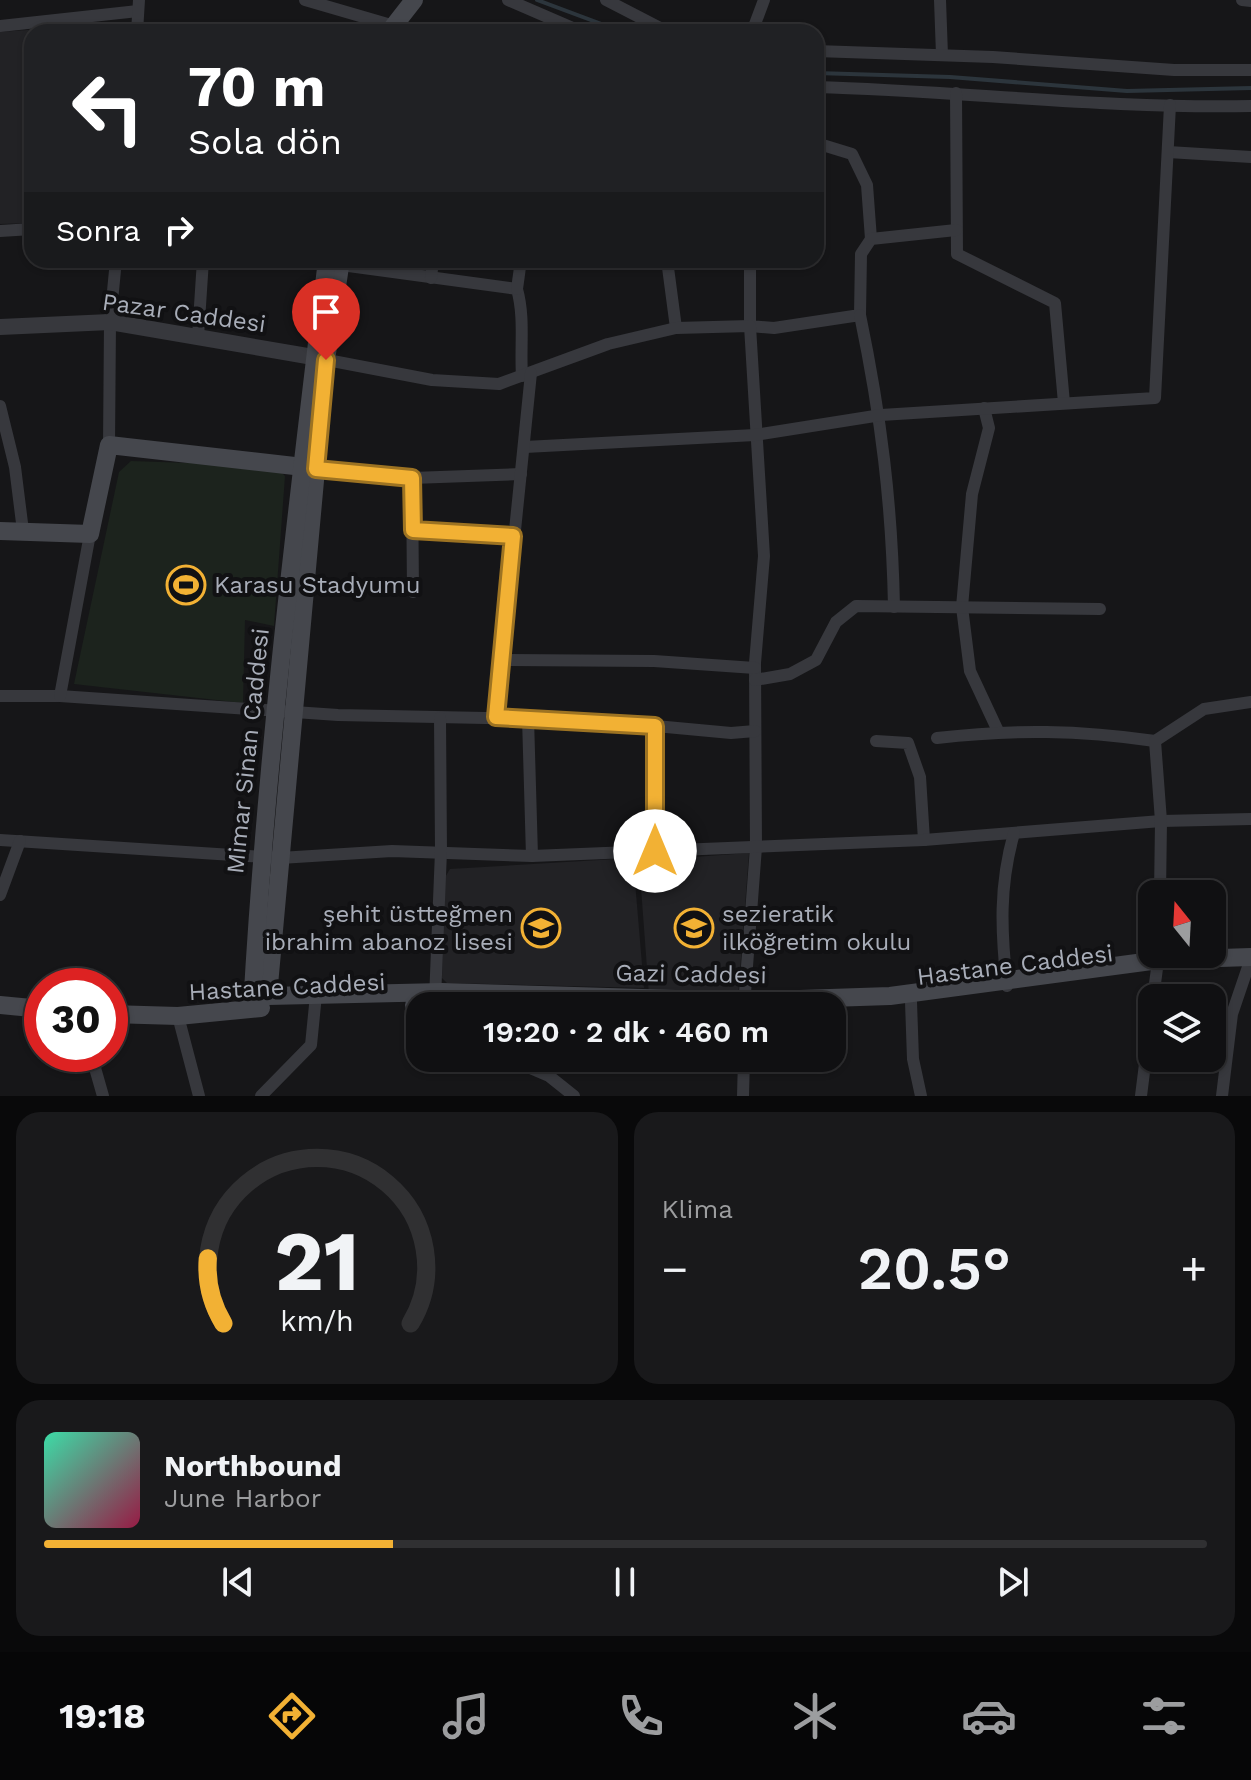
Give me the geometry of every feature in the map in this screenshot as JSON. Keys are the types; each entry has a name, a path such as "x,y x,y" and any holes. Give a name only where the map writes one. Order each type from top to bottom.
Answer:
{"main road":[{"path":"388,24 400,0"},
{"path":"390,24 414,0"},
{"name":"Mimar Sinan Caddesi","path":"252,1008 260,856 284,712 319,359 333,268"},
{"path":"0,531 90,534 109,445 308,466"},
{"name":"Mimar Sinan Caddesi","path":"280,858 284,712"},
{"path":"268,996 280,858"},
{"name":"Hastane Caddesi","path":"1226,963 1250,964"},
{"name":"Hastane Caddesi","path":"846,1007 911,1002 1006,984 1138,965"},
{"name":"Gazi Caddesi","path":"846,998 1006,984"},
{"path":"252,1008 268,996 316,1000"},
{"name":"Hastane Caddesi","path":"128,1015 178,1016 316,1000 406,1001"},
{"path":"0,1005 24,1007"}],"street":[{"path":"305,0 374,24"},
{"path":"508,0 564,24"},
{"path":"606,0 652,24"},
{"path":"755,24 764,0"},
{"path":"940,0 942,55"},
{"path":"1242,0 1251,1"},
{"path":"0,26 139,6"},
{"path":"824,51 942,55 1174,70 1251,70"},
{"path":"824,87 1170,105 1251,106"},
{"path":"956,93 957,254 1055,303 1064,403"},
{"path":"525,447 755,435 881,415 1155,398 1170,105"},
{"path":"824,145 852,154 867,185 871,239 861,254 860,315 881,415 892,511 894,607"},
{"path":"1168,152 1251,157"},
{"path":"0,231 24,230"},
{"path":"871,239 956,230"},
{"path":"109,445 110,322 115,268"},
{"path":"198,336 202,268"},
{"path":"370,268 517,289"},
{"path":"431,278 432,268"},
{"path":"496,717 513,536 525,447 526,375 520,343 524,317 517,289 520,268"},
{"path":"668,268 676,328"},
{"path":"745,992 756,847 755,674 764,556 755,435 750,268"},
{"path":"319,359 432,380 499,384 608,344 676,328 774,328 860,315"},
{"name":"Pazar Caddesi","path":"0,327 110,322 319,359"},
{"path":"0,406 5,451 23,531"},
{"path":"984,408 989,428 972,494 962,607 970,671 998,731"},
{"path":"308,466 412,478 521,474"},
{"path":"412,478 413,592"},
{"path":"413,530 513,536"},
{"path":"60,696 90,534"},
{"path":"502,660 654,661 755,674 790,674 816,660 836,622 856,606 1100,609"},
{"path":"0,696 60,696 284,712 528,718 731,733 755,731"},
{"path":"937,738 998,731 1080,730 1155,741 1204,709 1251,702"},
{"path":"435,992 441,851 440,718"},
{"path":"528,718 532,856"},
{"path":"655,726 655,851"},
{"path":"876,741 908,743 920,777 924,840"},
{"path":"1155,741 1161,821 1160,880"},
{"path":"0,840 280,858 441,851 532,856 924,840 1161,821 1251,819"},
{"path":"1006,984 1000,922 1001,887 1014,833"},
{"path":"0,895 20,841"},
{"path":"1222,1096 1232,1014 1250,964"},
{"path":"261,1096 311,1045 316,1000"},
{"path":"911,1002 913,1059 921,1096"},
{"path":"178,1016 199,1096"},
{"path":"96,1072 103,1096"},
{"path":"540,1072 574,1096"},
{"path":"743,1096 744,1072"},
{"path":"1141,1096 1144,1072"}],"shaded area":[{"path":"24,30 24,223 0,224 0,32"},
{"name":"Karasu Stadyumu","path":"131,461 275,466 285,476 274,626 245,620 243,703 74,684 119,472"},
{"name":"sezieratik ilköğretim okulu","path":"749,853 738,992 649,992 639,861"},
{"name":"şehit üstteğmen ibrahim abanoz lisesi","path":"633,858 644,988 447,983 442,978 444,879 450,869"}],"waterway":[{"path":"537,0 602,24"},
{"path":"824,73 950,77 1127,91 1251,88"}],"place":[{"name":"Karasu Stadyumu","path":"186,585"},
{"name":"şehit üstteğmen ibrahim abanoz lisesi","path":"541,928"},
{"name":"sezieratik ilköğretim okulu","path":"694,928"}],"route":[{"path":"326,360 316,469 412,478 413,530 513,536 496,717 655,726 655,851"}]}
